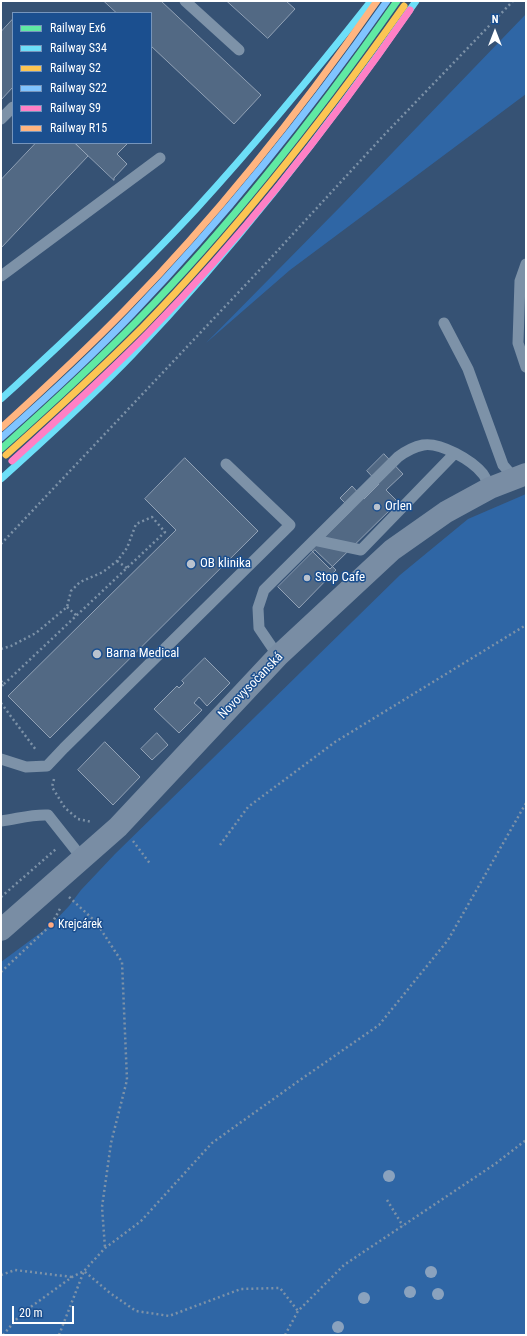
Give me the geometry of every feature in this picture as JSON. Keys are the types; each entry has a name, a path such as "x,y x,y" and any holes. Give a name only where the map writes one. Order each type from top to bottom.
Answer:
{"main road":[{"name":"Novovysočanská","path":"1,930 118,827 278,656 392,550 446,512 490,488 520,476"}],"lane":[{"path":"185,1 239,50"},
{"path":"1,119 12,108"},
{"path":"1,276 160,158"},
{"path":"526,264 520,281 518,343 526,367"},
{"path":"444,323 468,369 503,465 520,476"},
{"path":"278,656 259,628 258,608 264,590 398,457 412,448 424,445 437,446 455,453 469,462 482,474 490,488"},
{"path":"314,540 361,550 455,453"},
{"path":"1,759 26,767 47,766 290,526 226,464"},
{"path":"1,821 37,814 48,815 82,858"}],"path":[{"path":"1,544 268,262 385,134 513,1"},
{"path":"1,649 12,646 36,633 67,607 71,592 80,582 103,572 117,561 127,548 136,524 152,516 165,532 1,687"},
{"path":"117,561 127,568"},
{"path":"67,607 77,616"},
{"path":"220,845 248,807 335,742 526,625"},
{"path":"1,681 4,684"},
{"path":"3,1335 21,1314 72,1277 84,1271 105,1248 141,1221 212,1143 379,1025 448,940 526,803"},
{"path":"129,835 151,865"},
{"path":"1,897 67,840"},
{"path":"1,972 51,925 67,896 96,922 122,962 127,1080 111,1143 102,1207 105,1248"},
{"path":"285,1335 298,1311 344,1265 495,1164 526,1140"},
{"path":"387,1200 403,1226"},
{"path":"1,1275 15,1270 72,1277"},
{"path":"84,1271 110,1293 136,1311 169,1316 242,1289 280,1288 298,1311"},
{"path":"59,1335 84,1271"}],"shaded area":[{"path":"526,14 526,94 290,270 206,343 342,205"},
{"path":"526,494 526,1335 1,1335 1,962 51,925 115,854 400,575 468,519"}],"building":[{"path":"104,1 161,1 261,95 234,124 152,47 152,12 116,12"},
{"path":"227,1 286,1 295,9 268,38"},
{"path":"12,20 12,88 1,100 1,32"},
{"path":"35,144 76,144 88,156 1,248 1,180"},
{"path":"76,144 127,144 117,154 127,164 114,178 114,180"},
{"path":"384,454 403,474 386,490 398,502 330,569 311,550 352,510 340,498 352,486 364,499 379,484 367,471"},
{"path":"185,458 258,531 50,738 8,696 176,530 145,499"},
{"name":"Stop Cafe","path":"315,550 336,570 299,608 278,587"},
{"path":"205,658 230,683 207,706 199,697 194,703 202,710 179,733 154,709 177,686 179,688 184,683 182,681"},
{"path":"157,733 168,745 152,760 141,749"},
{"path":"105,742 140,777 113,805 78,770"}],"rail line":[{"name":"S34","path":"1,399 100,306 196,209 329,54 371,1"},
{"name":"R15","path":"1,428 111,324 194,236 289,121 377,1"},
{"name":"S22","path":"1,438 101,345 168,276 201,239 297,123 328,83 387,1"},
{"name":"Ex6","path":"1,449 71,386 121,337 208,245 306,126 397,1"},
{"name":"S34","path":"1,479 68,418 133,354 209,270 246,227 316,138 416,1"},
{"name":"S2","path":"6,455 76,392 143,327 213,251 247,212 312,131 404,6"},
{"name":"S9","path":"12,461 132,349 220,256 318,136 410,10"}],"place":[{"name":"Orlen","path":"377,507"},
{"name":"OB klinika","path":"191,564"},
{"name":"Stop Cafe","path":"307,578"},
{"name":"Barna Medical","path":"97,654"},
{"name":"Krejcárek","path":"51,925"}]}
